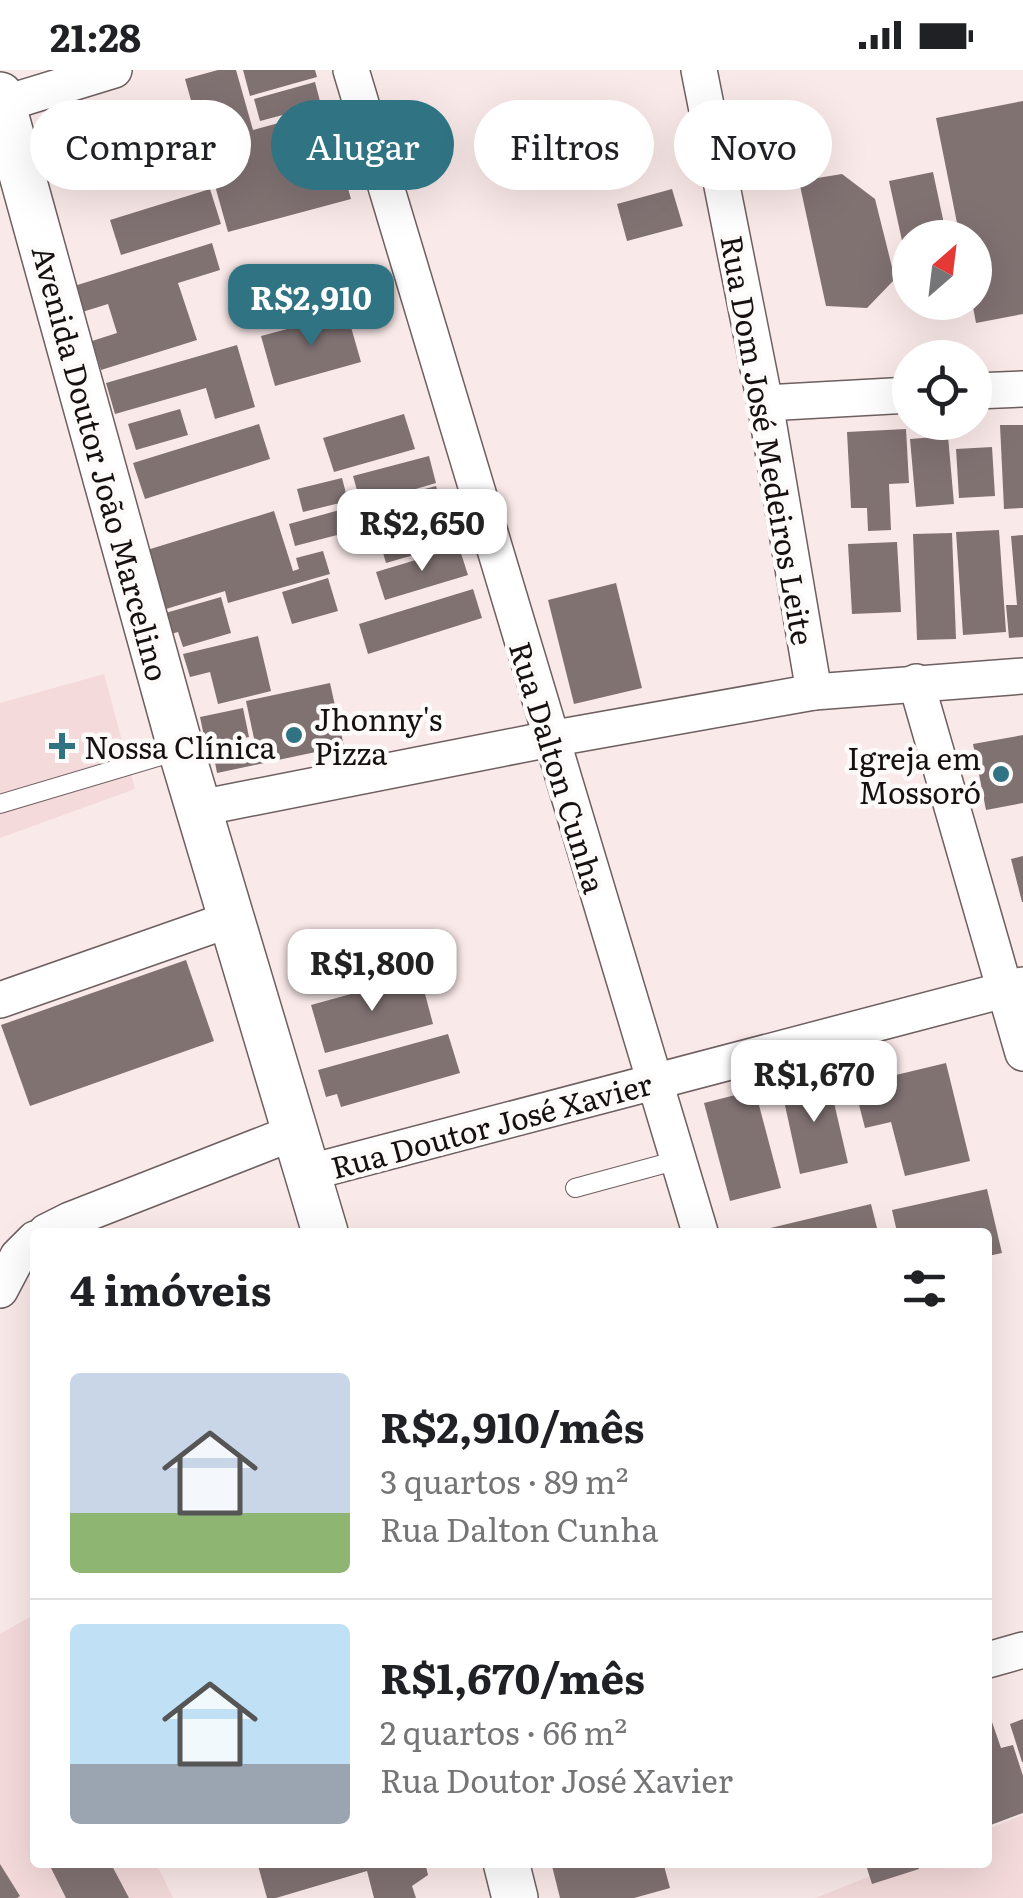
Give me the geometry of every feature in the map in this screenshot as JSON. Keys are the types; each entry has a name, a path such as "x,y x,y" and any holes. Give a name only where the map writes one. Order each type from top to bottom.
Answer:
{"street":[{"path":"1,100 114,70"},
{"name":"Rua Dalton Cunha","path":"351,70 699,1228"},
{"name":"Rua Dom José Medeiros Leite","path":"699,70 765,402 814,692"},
{"name":"Avenida Doutor João Marcelino","path":"1,100 182,750 324,1228"},
{"path":"992,390 1023,388"},
{"path":"765,402 892,396"},
{"path":"200,808 814,692 1023,676"},
{"path":"916,682 1014,987 1023,1053"},
{"path":"0,1000 234,918"},
{"name":"Rua Doutor José Xavier","path":"54,1228 301,1152 654,1081 1014,987"},
{"path":"0,1290 18,1256 30,1244"},
{"path":"992,1659 1023,1650"},
{"path":"507,1868 514,1898"}],"lane":[{"path":"0,804 182,750"},
{"path":"575,1188 678,1160"}],"shaded area":[{"name":"Nossa Clínica","path":"104,674 135,789 0,838 0,703"},
{"path":"30,1617 30,1868 158,1868 173,1898 0,1898 0,1634"},
{"path":"1023,1815 1023,1898 815,1898 891,1868 992,1868 992,1827"}],"building":[{"path":"218,70 236,70 244,100 191,100 185,79"},
{"path":"243,70 315,70 317,77 250,96"},
{"path":"315,82 320,100 271,100 271,118 260,121 254,99"},
{"path":"1023,101 1023,314 992,320 992,220 956,220 936,118"},
{"path":"251,123 253,130 271,125 271,190 348,190 351,199 228,232 216,190 251,190"},
{"path":"933,172 943,220 898,220 889,181"},
{"path":"842,174 875,199 892,267 892,282 867,308 826,306 801,190 832,190 832,176"},
{"path":"672,189 683,226 627,241 617,204"},
{"path":"210,190 221,224 121,255 110,220"},
{"path":"212,243 220,270 178,283 197,340 101,370 92,341 117,333 108,304 79,313 71,287"},
{"path":"347,313 361,362 275,386 261,336"},
{"path":"237,345 255,407 215,419 206,388 115,414 106,383"},
{"path":"180,409 188,435 136,450 128,424"},
{"path":"404,414 415,449 334,472 323,438"},
{"path":"259,424 270,459 145,499 133,463"},
{"path":"1000,425 1023,425 1023,508 1004,509"},
{"path":"892,430 892,440 907,440 909,483 889,484 891,530 868,531 867,508 851,508 847,432"},
{"path":"910,440 948,440 954,504 916,507"},
{"path":"992,447 995,496 959,498 956,449"},
{"path":"429,456 436,483 409,491 416,513 367,526 353,476"},
{"path":"342,478 348,501 303,512 297,489"},
{"path":"436,486 443,510 419,516 413,492"},
{"path":"354,506 360,529 295,546 289,524"},
{"path":"274,511 293,571 299,569 296,558 323,551 330,574 228,603 225,591 166,609 147,550"},
{"path":"446,512 455,543 386,563 377,532"},
{"path":"999,530 1006,632 963,635 956,532"},
{"path":"952,533 956,639 917,640 913,534"},
{"path":"1023,535 1023,637 1009,638 1006,605 1017,605 1011,536"},
{"path":"897,542 901,612 852,614 848,544"},
{"path":"459,547 468,575 385,600 376,572"},
{"path":"328,578 338,611 292,624 282,592"},
{"path":"616,583 642,688 574,704 548,600"},
{"path":"473,589 482,618 368,654 359,624"},
{"path":"221,597 231,633 183,647 178,632 168,635 162,614"},
{"path":"258,636 271,691 218,704 210,672 190,677 183,654"},
{"path":"330,683 344,746 217,773 213,752 255,743 246,701"},
{"path":"243,708 249,737 206,746 200,717"},
{"name":"Igreja em Mossoró","path":"1023,735 1023,803 986,810 973,744"},
{"path":"1023,856 1023,902 1022,902 1011,859"},
{"path":"186,960 214,1041 30,1106 1,1025"},
{"path":"420,975 433,1024 325,1053 311,1005"},
{"path":"448,1034 460,1073 341,1107 337,1094 326,1097 318,1070"},
{"path":"946,1063 970,1161 905,1176 891,1122 865,1128 854,1085"},
{"path":"828,1077 848,1163 800,1174 781,1087"},
{"path":"755,1090 781,1188 730,1201 704,1103"},
{"path":"987,1189 1002,1253 992,1255 992,1228 896,1228 892,1210"},
{"path":"871,1204 877,1228 771,1228"},
{"path":"1023,1719 1023,1762 1022,1762 1010,1724"},
{"path":"992,1722 1001,1748 1013,1745 1023,1776 1023,1813 992,1825"},
{"path":"0,1864 20,1896 17,1898 0,1898"},
{"path":"51,1868 113,1868 129,1898 66,1898"},
{"path":"259,1868 426,1868 428,1875 412,1886 416,1898 374,1898 367,1871 267,1898"},
{"path":"552,1868 665,1868 670,1888 634,1898 560,1898"},
{"path":"867,1868 919,1868 919,1869 872,1884"}],"place":[{"name":"Jhonny's Pizza","path":"294,735"},
{"name":"Nossa Clínica","path":"62,746"},
{"name":"Igreja em Mossoró","path":"1001,774"}]}
